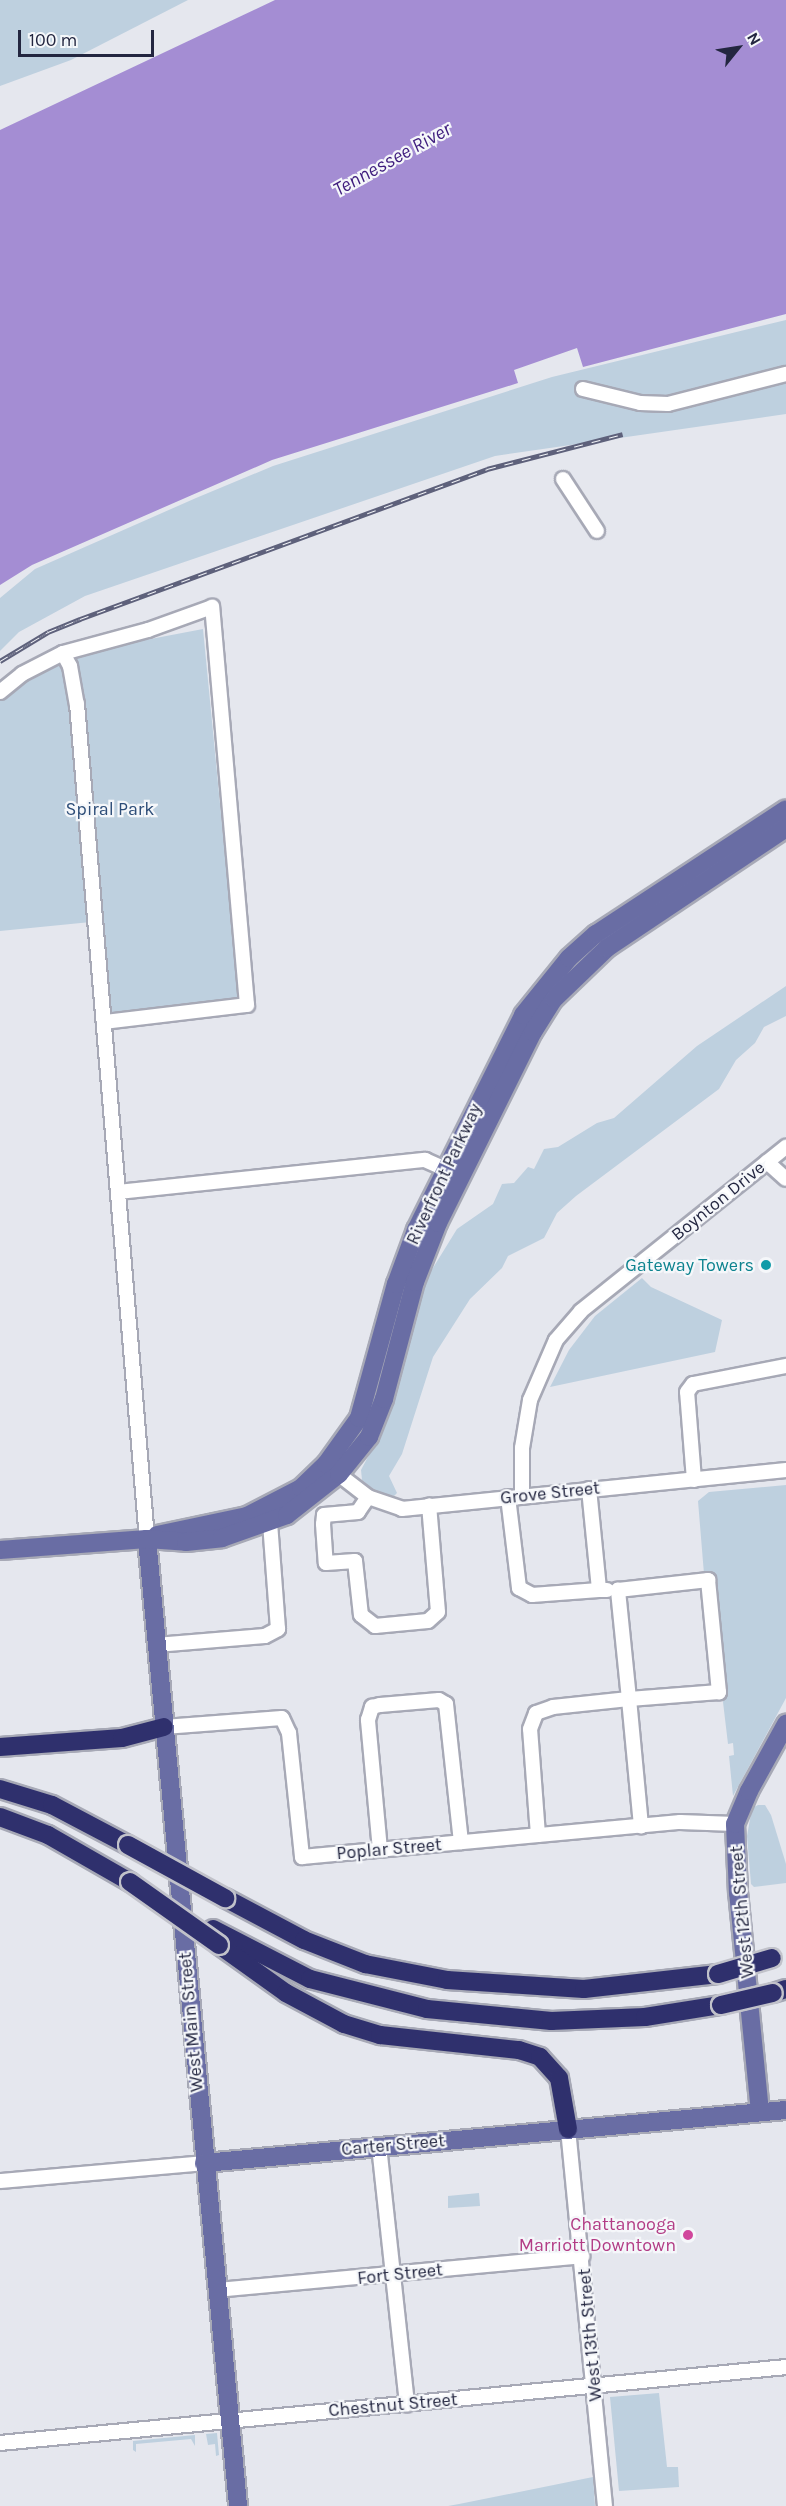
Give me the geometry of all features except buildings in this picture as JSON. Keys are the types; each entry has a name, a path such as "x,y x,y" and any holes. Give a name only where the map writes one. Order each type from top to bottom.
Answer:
{"highway":[{"path":"0,1748 122,1738 164,1727"},
{"path":"0,1789 62,1810 304,1941 364,1964 447,1980 584,1989 718,1974 779,1956"},
{"path":"0,1817 48,1835 130,1882 216,1937 286,1993 344,2024 380,2035 519,2050 540,2057 559,2078 568,2129"},
{"path":"216,1937 310,1979 427,2009 551,2021 645,2017 721,2005 780,1991"}],"main road":[{"name":"Riverfront Parkway","path":"0,1550 147,1539 247,1516 333,1469 369,1437 384,1399 415,1282 454,1172 517,1025 569,958 629,910 786,809"},
{"name":"Riverfront Parkway","path":"454,1172 533,1032 554,999 578,974 644,921 786,828"},
{"name":"Riverfront Parkway","path":"147,1539 186,1542 222,1538 270,1522 313,1498 333,1469"},
{"name":"West Main Street","path":"147,1539 238,2506"},
{"name":"West 12th Street","path":"760,2112 738,1893 735,1824 749,1791 786,1724"},
{"name":"Carter Street","path":"204,2163 786,2110"}],"street":[{"path":"583,389 640,403 668,404 786,374"},
{"path":"562,479 597,531"},
{"path":"0,692 63,653 148,630 212,607 247,1005 104,1022"},
{"path":"63,653 70,666 77,704 147,1539"},
{"name":"Boynton Drive","path":"599,1590 532,1595 519,1588 515,1497 530,1400 556,1340 581,1311 786,1147"},
{"path":"118,1192 425,1160 454,1172"},
{"path":"767,1162 786,1179"},
{"path":"694,1480 687,1392 693,1384 786,1366"},
{"name":"Grove Street","path":"333,1469 368,1497 402,1509 786,1470"},
{"path":"538,1835 530,1729 536,1713 553,1707 719,1692 708,1580 599,1590 589,1489"},
{"path":"368,1497 358,1512 324,1515 326,1563 354,1561 361,1615 366,1623 375,1626 428,1621 438,1612 439,1598 429,1505"},
{"path":"156,1645 265,1636 278,1629 270,1522"},
{"path":"618,1590 641,1826"},
{"path":"380,1850 368,1720 372,1707 380,1705 439,1700 446,1704 451,1720 460,1842"},
{"name":"Poplar Street","path":"164,1727 282,1718 289,1733 302,1857 700,1821 735,1824"},
{"name":"West 13th Street","path":"568,2129 595,2385 605,2506"},
{"path":"379,2146 407,2404"},
{"name":"Carter Street","path":"0,2181 204,2163"},
{"name":"Fort Street","path":"217,2290 582,2256"},
{"name":"Chestnut Street","path":"0,2443 786,2367"}],"green space":[{"path":"0,0 188,0 71,60 0,86"},
{"path":"786,320 786,414 495,456 85,596 19,632 0,651 0,598 35,569 196,498 273,466 552,377"},
{"name":"Spiral Park","path":"203,629 239,999 110,1017 101,921 0,931 0,698 29,678 98,649"},
{"path":"786,986 786,1016 764,1027 755,1043 736,1060 719,1089 576,1196 557,1213 544,1238 508,1256 502,1268 470,1299 433,1357 402,1454 389,1476 397,1493 394,1496 380,1493 370,1487 362,1480 361,1470 387,1421 428,1276 457,1229 493,1204 502,1184 514,1183 528,1167 534,1169 544,1149 558,1147 597,1123 614,1118 697,1046"},
{"path":"642,1278 651,1287 722,1320 715,1352 550,1387 569,1350 595,1316"},
{"path":"786,1485 786,1698 733,1796 729,1756 734,1755 733,1743 728,1744 723,1702 715,1574 704,1574 698,1501 709,1492"},
{"path":"765,1805 771,1815 786,1864 786,1883 754,1887 751,1884 747,1836 752,1808"},
{"path":"479,2193 480,2206 448,2208 448,2196"},
{"path":"659,2393 667,2467 678,2467 679,2487 619,2491 610,2397"},
{"path":"217,2433 219,2455 216,2456 215,2444 208,2445 206,2434"},
{"path":"195,2435 195,2446 191,2439 136,2444 136,2452 133,2450 133,2441"},
{"path":"593,2477 595,2506 448,2506 459,2504"}],"water":[{"name":"Tennessee River","path":"275,0 786,0 786,314 583,367 577,348 514,370 518,383 272,460 32,565 0,585 0,130"}],"railway":[{"path":"0,661 48,632 80,619 487,469 623,434"}],"place":[{"name":"Gateway Towers","path":"766,1265"},
{"name":"Chattanooga Marriott Downtown","path":"688,2235"}]}
